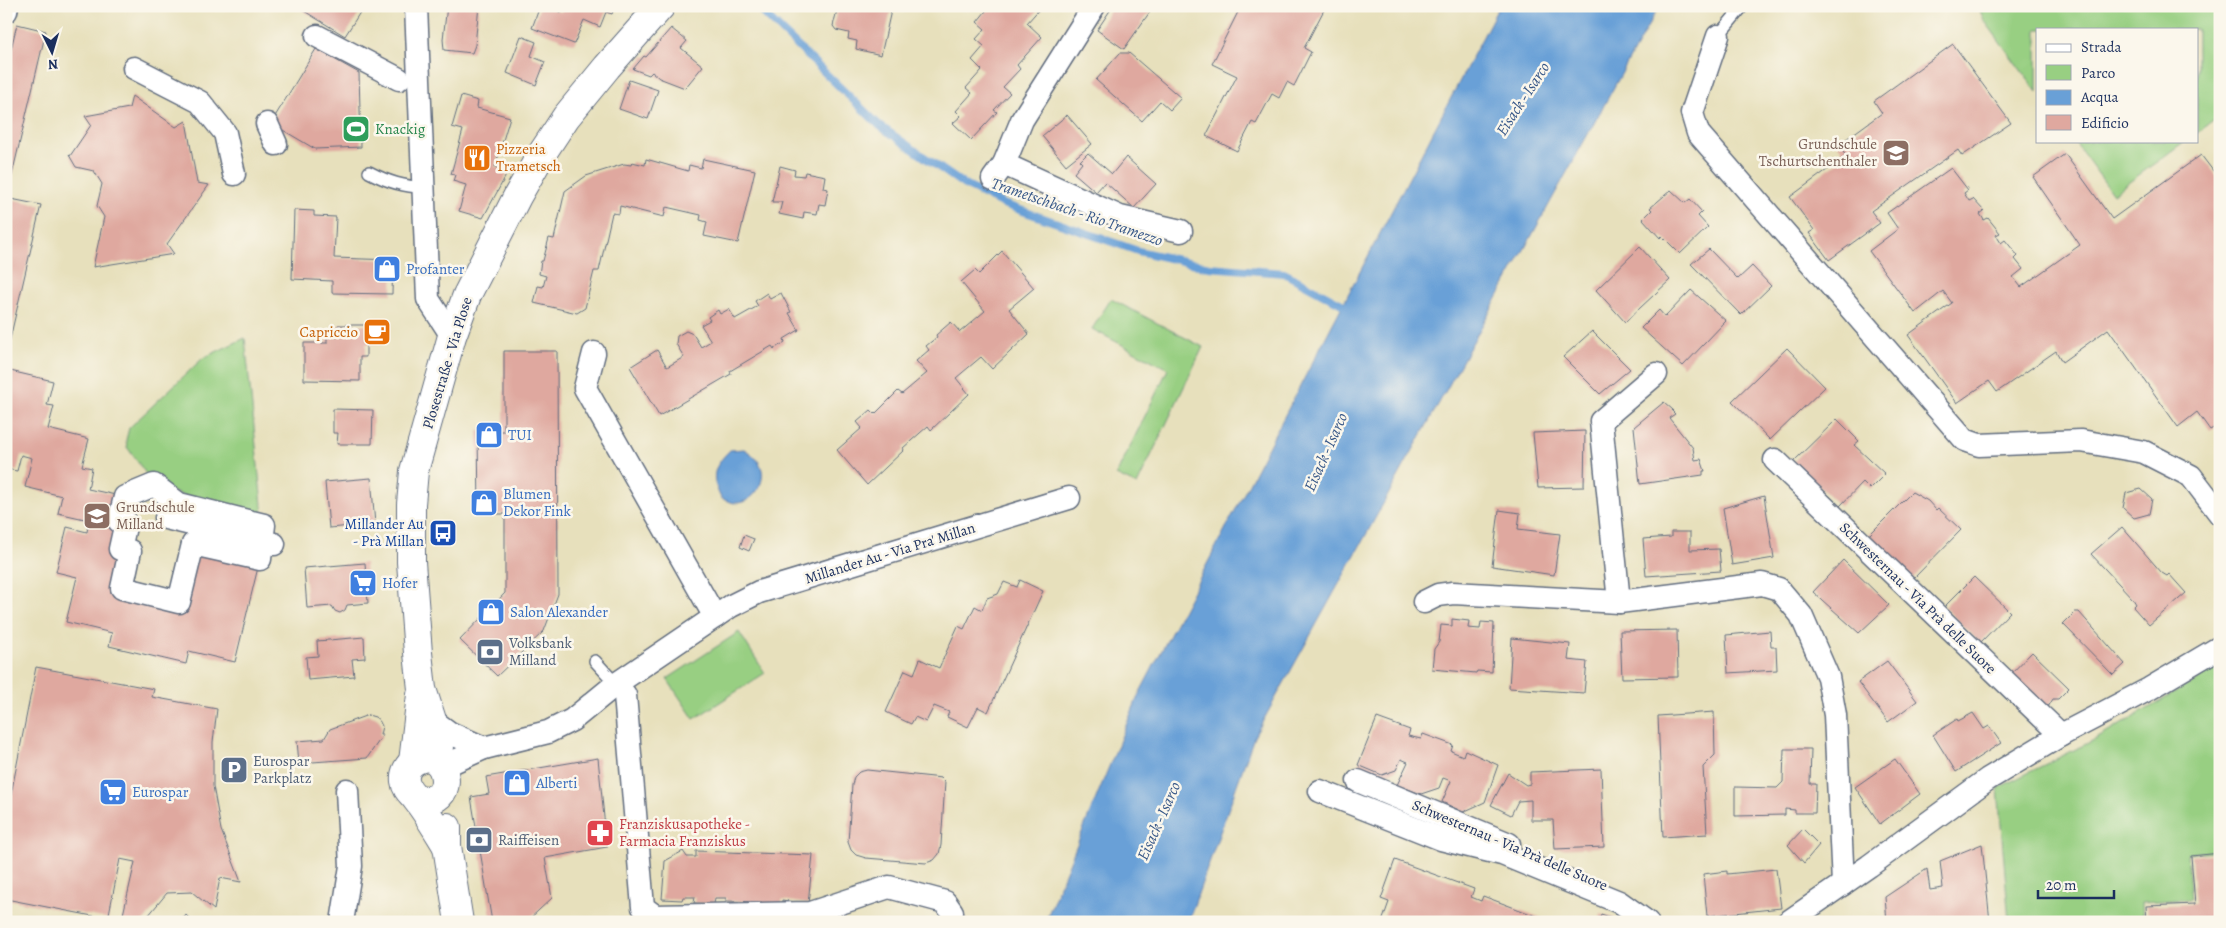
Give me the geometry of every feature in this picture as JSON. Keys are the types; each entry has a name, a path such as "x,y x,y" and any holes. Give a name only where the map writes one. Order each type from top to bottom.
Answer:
{"street":[{"path":"6,11 7,6"},
{"path":"416,6 428,299 452,336"},
{"name":"Plosestraße - Via Plose","path":"459,922 447,846 448,809 434,770 422,688 411,562 411,504 414,471 452,336 468,295 518,195 566,117 661,6"},
{"path":"1094,6 1022,120 999,172 1120,217 1181,231"},
{"path":"317,36 399,79"},
{"path":"1718,36 1692,113 1698,134 1965,440 1979,445 2081,441 2144,452 2191,476 2220,514"},
{"path":"134,68 200,102 225,133 234,174"},
{"path":"267,124 276,144"},
{"path":"594,353 585,388 715,617"},
{"path":"1618,602 1601,421 1656,374"},
{"name":"Schwesternau - Via Prà delle Suore","path":"1775,460 2061,735"},
{"path":"154,485 179,504 264,525 268,543 260,559 193,544 179,602 122,588 130,552 120,549 126,522 119,521 125,497 154,485"},
{"name":"Millander Au - Via Pra' Millan","path":"434,770 484,748 548,732 572,720 616,684 731,606 759,592 1069,498"},
{"path":"166,518 268,543"},
{"path":"1424,602 1438,595 1453,593 1618,602 1762,584 1779,589 1802,615 1828,676 1835,715 1843,884"},
{"path":"1788,922 1988,779 2061,735 2149,689 2220,647"},
{"path":"616,684 626,695 643,907 655,916 810,913 889,887 946,902 952,912"},
{"name":"Plosestraße - Via Plose","path":"422,688 440,746 434,770"},
{"path":"432,719 450,733 484,748"},
{"path":"416,798 429,800 440,794 434,770"},
{"name":"Plosestraße - Via Plose","path":"434,770 406,771 406,788 416,798 447,846"},
{"name":"Schwesternau - Via Prà delle Suore","path":"1358,781 1641,900 1651,922"},
{"path":"342,922 351,866 347,790"},
{"path":"1320,791 1440,839 1502,854 1619,902 1647,922"}],"lane":[{"path":"1718,36 1743,6"},
{"path":"369,172 383,179 409,187 422,186"},
{"path":"595,661 616,684"}],"green space":[{"path":"1978,6 2220,6 2220,116 2198,132 2198,28 2036,28 2036,91 1984,20"},
{"path":"2075,142 2184,142 2113,194"},
{"path":"1111,299 1203,347 1137,485 1116,475 1168,369 1092,329"},
{"path":"245,338 264,525 154,485 127,447 126,440 129,428 203,358"},
{"path":"739,632 765,673 694,719 667,679"},
{"path":"2220,666 2220,850 2187,854 2191,899 2142,902 2143,921 2009,922 1998,788 2098,738"}],"water":[{"name":"Eisack - Isarco","path":"1499,6 1659,6 1254,737 1188,922 1045,922 1139,694"},
{"path":"744,449 758,460 762,476 759,487 752,497 736,503 721,498 715,484 715,472 720,462 730,450"}],"building":[{"path":"296,6 364,6 345,36"},
{"path":"447,6 479,6 475,45 472,53 444,50 443,39"},
{"path":"540,6 546,6 561,12 563,6 615,6 612,14 606,12 600,27 584,20 574,44 532,28"},
{"path":"838,6 892,6 881,55 856,49 857,41 848,39 849,33 836,30 833,26"},
{"path":"990,6 1042,6 1027,23 1042,37 1017,65 1020,69 1003,87 1010,93 994,110 997,112 971,140 953,123 961,116 956,111 972,93 966,88 982,70 972,60 984,46 976,39 985,29 977,22"},
{"path":"1113,6 1154,6 1124,49 1097,30"},
{"path":"1241,6 1326,6 1304,48 1311,52 1294,86 1287,82 1279,98 1272,94 1256,124 1252,122 1237,151 1206,136 1237,76 1212,64"},
{"path":"17,24 46,31 7,196 6,70"},
{"path":"671,28 687,41 681,48 703,66 685,88 659,78 652,72 649,75 633,69"},
{"path":"521,36 536,42 531,56 545,62 536,85 507,73"},
{"path":"1953,44 2011,123 1962,156 1958,150 1871,211 1880,223 1829,260 1809,233 1814,230 1790,197 1846,156 1838,145 1882,113 1874,101"},
{"path":"316,49 359,73 361,147 315,149 271,123"},
{"path":"1120,53 1129,53 1181,98 1170,110 1160,101 1142,121 1096,80"},
{"path":"629,80 658,90 648,119 619,109"},
{"path":"132,96 176,127 186,121 197,183 209,185 167,244 174,254 93,267 104,217 97,206 102,184 94,171 76,167 69,155 91,125 85,116 129,108"},
{"name":"Pizzeria Trametsch","path":"461,96 478,101 477,108 510,117 495,167 509,170 483,218 459,211 466,185 453,181 455,175 451,174 463,130 452,127"},
{"path":"1067,115 1092,144 1066,165 1042,136"},
{"path":"1088,153 1112,174 1126,157 1156,184 1134,208 1105,182 1096,192 1074,173 1082,163 1080,161"},
{"path":"2065,154 2112,219 2201,155 2220,180 2220,424 2210,430 2197,412 2178,427 2108,329 2062,362 2056,351 1997,392 1989,381 1957,403 1908,335 1952,303 1943,291 1915,313 1869,251 1898,229 1887,213 1951,168 1968,190 1964,193 1969,201 1973,199 1984,211 1980,214 1984,220 1988,218 2000,233 1996,235 2001,243 2005,240 2018,256 2015,259 2023,269 2013,277 2021,287 2080,245 2033,177"},
{"path":"646,159 688,171 689,165 701,168 703,159 755,170 738,243 704,236 707,222 700,220 701,215 666,207 664,217 620,206 619,214 612,213 599,271 594,271 585,308 577,313 534,303 538,286 543,287 546,276 539,274 541,261 543,261 549,238 554,239 565,191 586,176 624,164 631,165 632,162 645,165"},
{"path":"780,166 795,170 794,175 804,176 805,172 825,176 823,188 828,189 825,205 819,204 817,214 804,212 803,219 779,214 782,202 772,202"},
{"path":"1671,190 1685,203 1690,199 1702,212 1698,216 1708,227 1680,254 1662,236 1660,238 1643,219 1652,210 1650,208"},
{"path":"6,198 41,205 7,352 6,352"},
{"path":"294,210 314,211 314,216 336,217 334,258 393,260 392,294 332,293 332,281 292,279"},
{"path":"1640,247 1670,280 1625,322 1596,290"},
{"path":"1709,249 1738,279 1752,266 1771,286 1741,315 1691,264"},
{"path":"1002,251 1034,288 1009,309 1029,334 992,369 981,357 956,378 969,394 931,430 928,426 903,448 904,450 867,485 837,450 862,428 857,422 871,410 875,414 898,391 902,394 927,373 916,361 929,350 926,346 937,337 936,335 951,322 960,332 985,311 961,282 975,270 979,274"},
{"path":"1691,290 1726,321 1683,366 1641,328 1659,310 1665,317"},
{"path":"767,293 770,299 781,293 791,312 789,313 799,330 784,339 785,342 774,349 772,346 730,371 731,374 659,416 630,367 657,350 667,367 684,357 676,344 677,336 686,331 693,334 701,347 711,341 701,325 710,320 708,317 718,310 720,314 729,309 735,319 758,306 755,301"},
{"path":"338,325 381,325 382,344 366,344 366,357 360,357 360,381 304,380 304,343 327,343 327,337 338,337"},
{"path":"1592,331 1630,369 1600,394 1563,357"},
{"path":"1787,348 1825,387 1770,440 1732,401"},
{"path":"504,351 557,351 558,594 544,631 497,676 460,640 505,593 505,514 479,514 478,431 504,431"},
{"name":"Grundschule Milland","path":"6,370 53,381 47,405 54,406 48,429 89,439 82,466 92,468 88,489 125,497 122,588 179,602 193,544 260,559 235,662 189,651 186,664 109,646 112,633 66,622 77,577 56,572 67,527 87,532 89,520 58,513 62,496 25,487 32,458 21,455 17,471 6,469"},
{"path":"1664,402 1675,414 1669,418 1693,448 1695,460 1701,459 1705,471 1703,471 1703,475 1640,484 1634,427"},
{"path":"333,409 373,410 372,444 337,444 338,433 333,433"},
{"path":"1837,419 1859,441 1854,445 1885,474 1870,489 1863,482 1840,506 1793,462"},
{"path":"1585,431 1584,487 1538,488 1533,433"},
{"path":"371,478 375,524 329,528 325,482"},
{"path":"2141,489 2152,499 2149,514 2134,518 2123,508 2126,493"},
{"path":"1912,492 1928,501 1936,510 1938,508 1961,530 1913,579 1869,535"},
{"path":"1764,496 1774,558 1732,565 1723,508"},
{"path":"1499,510 1520,513 1518,529 1560,534 1554,575 1492,566"},
{"path":"2122,527 2162,573 2167,576 2169,574 2186,593 2149,625 2133,607 2136,604 2133,599 2091,554"},
{"path":"1671,532 1690,532 1690,550 1719,549 1721,571 1646,576 1643,539 1671,537"},
{"path":"744,535 754,539 749,551 740,547"},
{"path":"1843,560 1889,605 1859,633 1813,592"},
{"path":"365,563 368,603 347,605 345,610 340,613 335,611 332,606 307,608 304,568"},
{"path":"1974,577 2010,612 1980,643 1944,607"},
{"path":"1020,580 1043,591 988,712 978,707 968,727 947,717 949,712 934,706 926,722 915,717 911,724 886,712 905,670 914,674 920,659 939,668 958,626 964,629 975,606 982,610 987,598 998,594 1004,582 1017,587"},
{"path":"2075,612 2079,612 2125,664 2113,675 2063,624"},
{"path":"1452,619 1469,621 1468,628 1480,629 1481,622 1494,623 1492,672 1477,671 1476,673 1432,669 1434,649 1439,642 1441,625 1452,626"},
{"path":"1677,630 1678,677 1622,678 1620,631"},
{"path":"1770,631 1771,647 1776,647 1777,670 1728,673 1726,635"},
{"path":"364,637 365,658 352,659 354,676 308,680 306,657 318,656 317,641"},
{"path":"1512,638 1570,644 1568,660 1587,662 1584,693 1509,688"},
{"path":"2032,652 2069,688 2058,699 2053,699 2048,707 2043,708 2009,676"},
{"path":"1887,661 1917,701 1888,722 1858,682"},
{"name":"Eurospar","path":"36,667 154,689 152,697 217,709 213,742 213,786 221,830 241,882 220,878 214,910 192,892 167,893 143,922 125,922 122,919 135,862 120,859 108,919 6,899 6,820"},
{"path":"1714,712 1715,755 1703,767 1707,834 1663,837 1658,716"},
{"path":"1973,713 1984,729 1989,726 2001,743 1956,772 1933,735 1957,719 1958,721"},
{"path":"368,715 379,720 382,726 380,735 383,735 367,758 299,763 297,741 324,739 330,729"},
{"path":"1377,718 1410,730 1408,736 1421,739 1423,734 1453,745 1451,751 1463,756 1465,750 1498,765 1485,802 1463,812 1442,802 1451,781 1443,778 1439,788 1421,794 1397,785 1408,762 1401,759 1396,770 1382,775 1358,765"},
{"path":"1784,749 1811,749 1810,784 1816,784 1815,813 1795,813 1795,810 1785,809 1785,815 1735,816 1735,787 1777,788 1783,782"},
{"path":"598,758 607,847 545,858 552,898 526,922 492,922 471,797 489,794 486,777"},
{"path":"1895,759 1920,794 1880,824 1855,787"},
{"path":"1601,769 1604,847 1555,849 1553,820 1531,820 1531,800 1518,801 1511,815 1491,805 1508,773 1526,785 1530,784 1530,772"},
{"path":"867,770 941,778 945,782 941,845 939,854 934,860 926,863 866,858 856,855 851,850 848,842 852,785 854,777 859,772"},
{"path":"1803,829 1819,845 1804,863 1788,845"},
{"path":"1982,844 1990,922 1887,922 1885,897 1927,869 1930,890 1943,888 1940,861"},
{"path":"683,851 687,857 696,857 696,851 813,855 808,904 782,900 782,907 762,906 762,902 726,901 726,898 715,898 714,904 694,903 695,897 683,897 682,900 662,899 665,861"},
{"path":"2220,853 2220,922 2147,922 2146,906 2195,904 2191,856"},
{"path":"1395,860 1474,889 1471,897 1481,901 1483,896 1552,922 1382,922 1389,902 1381,899"},
{"path":"1776,869 1781,908 1707,916 1703,874 1727,871 1727,874"},
{"path":"1601,914 1618,920 1620,922 1599,922"},
{"path":"186,915 193,922 181,922"}],"waterway":[{"name":"Trametschbach - Rio Tramezzo","path":"756,6 880,126 963,184 1003,204 1138,251 1209,267 1284,273 1351,309"}],"place":[{"name":"Knackig","path":"356,129"},
{"name":"Grundschule Tschurtschenthaler","path":"1896,153"},
{"name":"Pizzeria Trametsch","path":"477,158"},
{"name":"Profanter","path":"387,269"},
{"name":"Capriccio","path":"377,332"},
{"name":"TUI","path":"489,435"},
{"name":"Blumen Dekor Fink","path":"484,503"},
{"name":"Grundschule Milland","path":"97,516"},
{"name":"Millander Au - Prà Millan","path":"443,533"},
{"name":"Hofer","path":"363,583"},
{"name":"Salon Alexander","path":"491,612"},
{"name":"Volksbank Milland","path":"490,652"},
{"name":"Eurospar Parkplatz","path":"234,770"},
{"name":"Alberti","path":"517,783"},
{"name":"Eurospar","path":"113,792"},
{"name":"Franziskusapotheke - Farmacia Franziskus","path":"600,833"},
{"name":"Raiffeisen","path":"479,840"}]}
